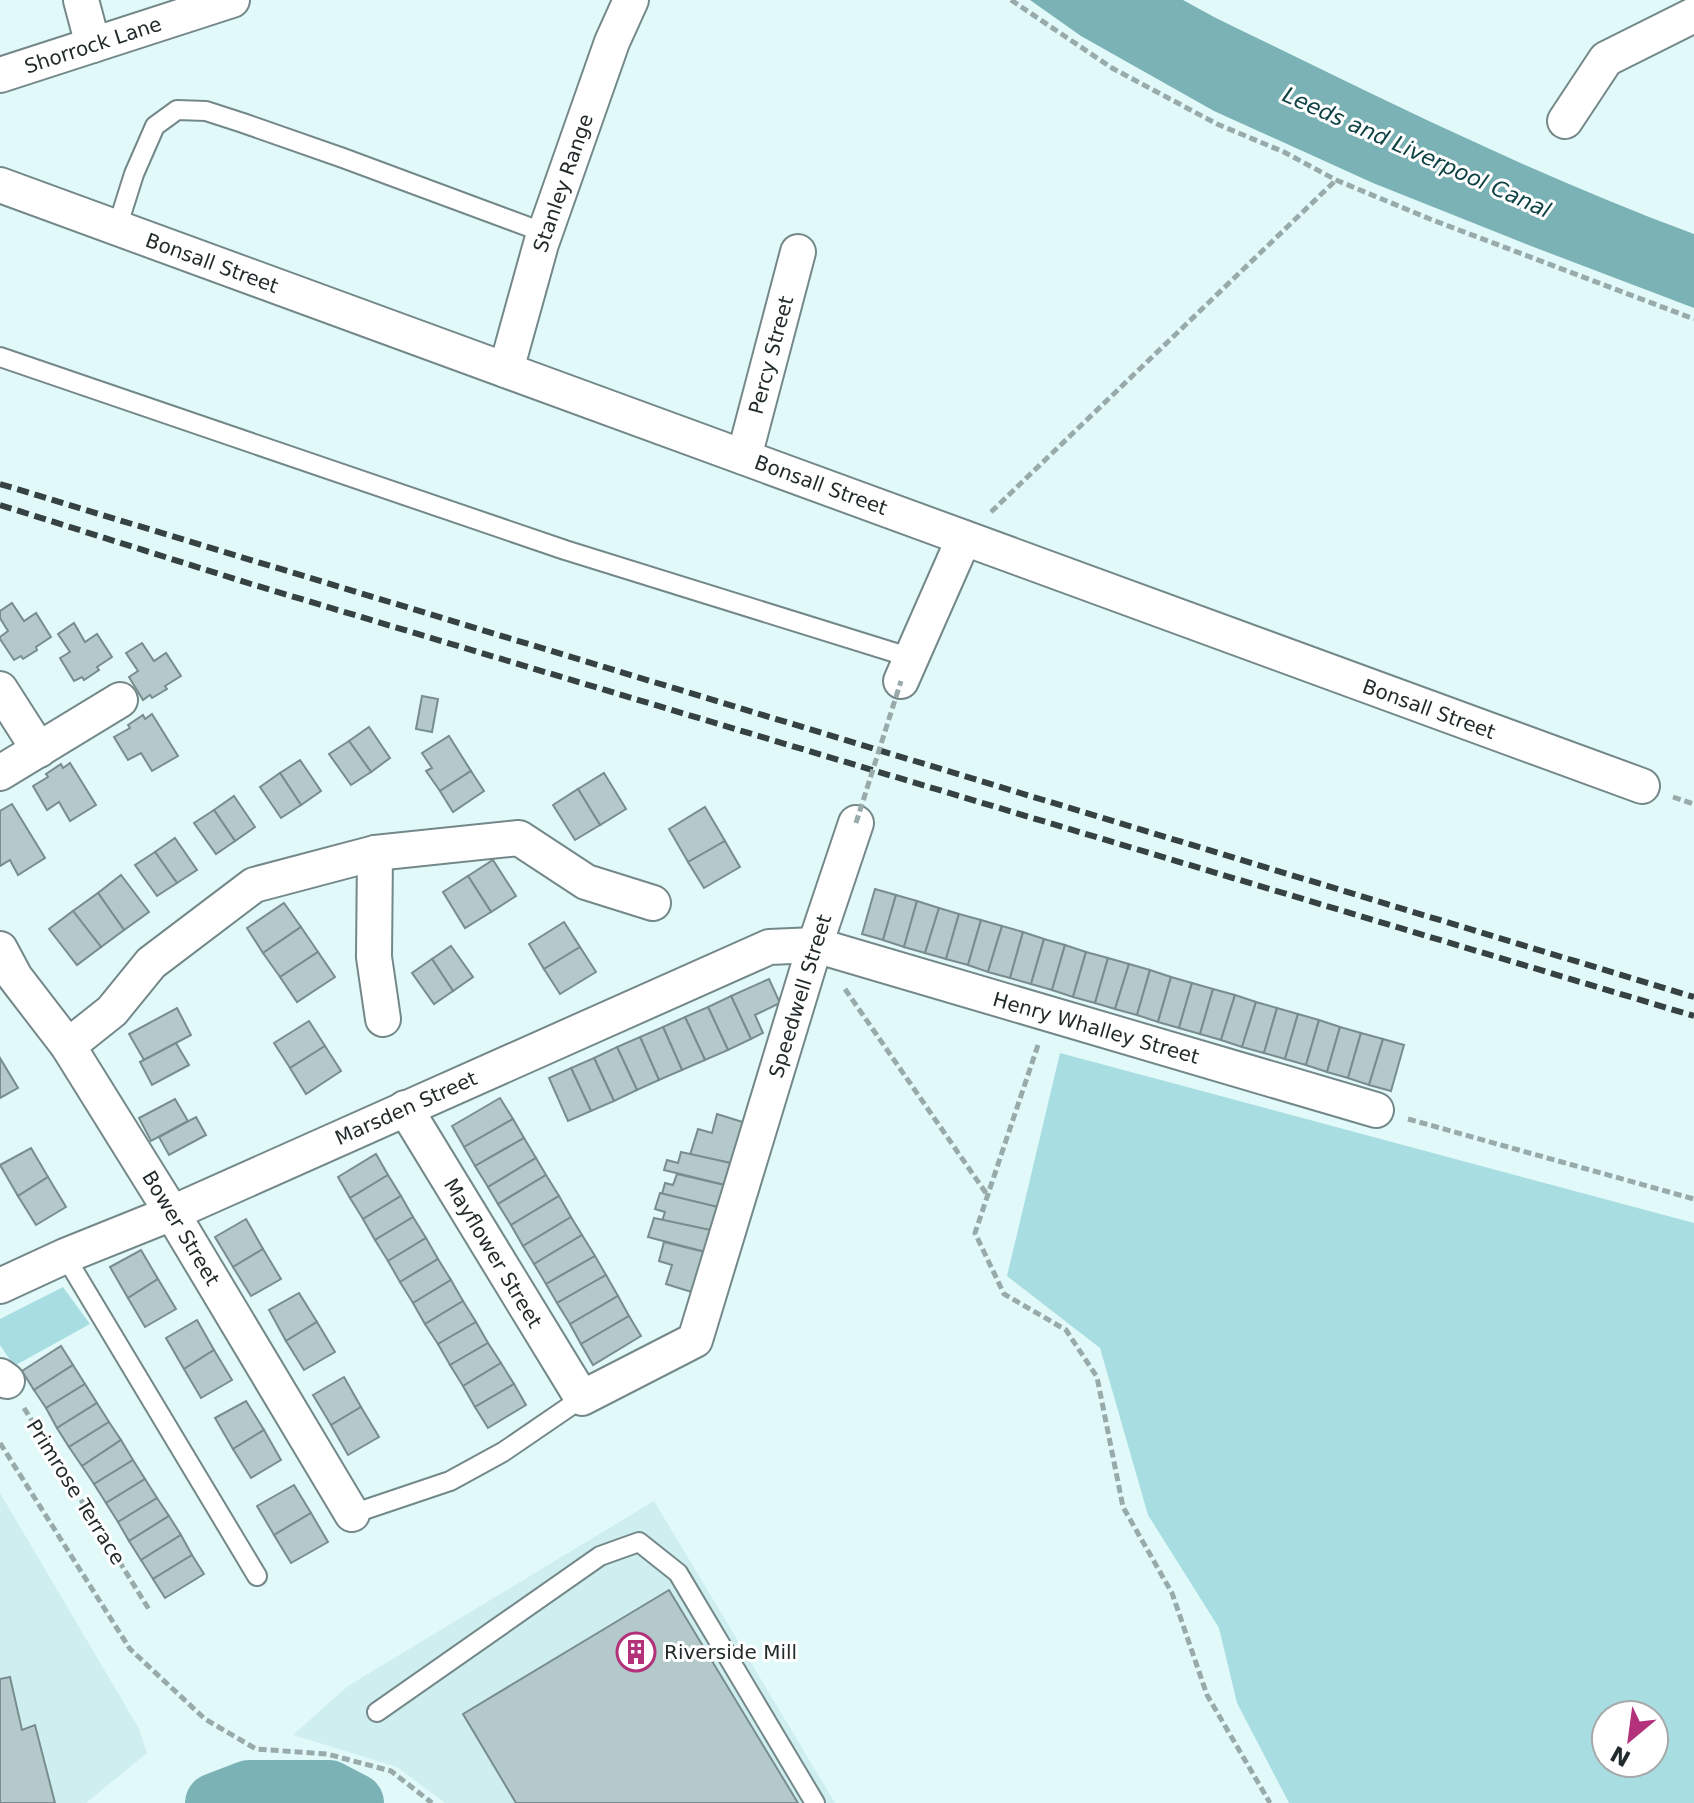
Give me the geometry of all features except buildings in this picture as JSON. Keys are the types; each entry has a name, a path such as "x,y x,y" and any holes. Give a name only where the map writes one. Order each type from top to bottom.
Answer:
{"street":[{"path":"81,0 93,45"},
{"name":"Shorrock Lane","path":"0,75 232,0"},
{"name":"Stanley Range","path":"506,370 545,233 612,42 631,0"},
{"path":"1565,121 1606,59 1694,15"},
{"name":"Bonsall Street","path":"0,185 1642,786"},
{"name":"Percy Street","path":"744,457 798,252"},
{"path":"906,670 964,538"},
{"path":"0,689 39,750"},
{"path":"0,773 120,700"},
{"name":"Speedwell Street","path":"582,1398 695,1340 815,945 856,823"},
{"path":"68,1046 112,1011 151,963 254,885 375,853 519,838 586,882 653,903"},
{"path":"375,853 374,957 383,1019"},
{"name":"Henry Whalley Street","path":"815,945 1376,1110"},
{"name":"Marsden Street","path":"0,1286 172,1213 769,947 815,945"},
{"name":"Bower Street","path":"5,972 68,1046 352,1514"},
{"name":"Mayflower Street","path":"405,1108 582,1398"}],"lane":[{"path":"117,228 134,174 155,126 177,110 206,111 243,123 545,233"},
{"path":"0,357 906,670"},
{"path":"65,1256 257,1576"},
{"path":"352,1514 450,1481 503,1452 582,1398"},
{"path":"377,1712 600,1556 639,1542 678,1573 815,1803"}],"path":[{"path":"1011,0 1112,68 1217,124 1284,152 1336,180 1694,319"},
{"path":"964,538 1336,180"},
{"path":"856,823 906,670"},
{"path":"815,945 988,1196"},
{"path":"1048,1014 975,1233 1004,1294 1066,1330 1097,1377 1123,1507 1172,1593 1207,1695 1270,1803"},
{"path":"1376,1110 1694,1199"},
{"name":"Primrose Terrace","path":"4,1379 150,1611"},
{"path":"0,1443 130,1649 205,1719 256,1749 327,1754 391,1771 432,1803"}],"shaded area":[{"path":"1060,1053 1694,1223 1694,1803 1289,1803 1237,1703 1219,1628 1148,1515 1100,1348 1007,1276"},
{"path":"63,1287 90,1324 14,1366 0,1345 0,1319"},
{"path":"0,1493 138,1727 147,1753 86,1803 0,1803"},
{"path":"654,1501 835,1803 445,1803 397,1767 293,1735 348,1686"}],"water":[{"name":"Leeds and Liverpool Canal","path":"1030,0 1183,0 1451,132 1694,234 1694,308 1373,183 1214,111 1081,36"}],"waterway":[{"path":"215,1803 249,1790 329,1790 354,1803"}],"railway":[{"path":"0,484 1694,997"},
{"path":"0,505 251,584 1694,1016"}],"place":[{"name":"Riverside Mill","path":"636,1652"}]}
